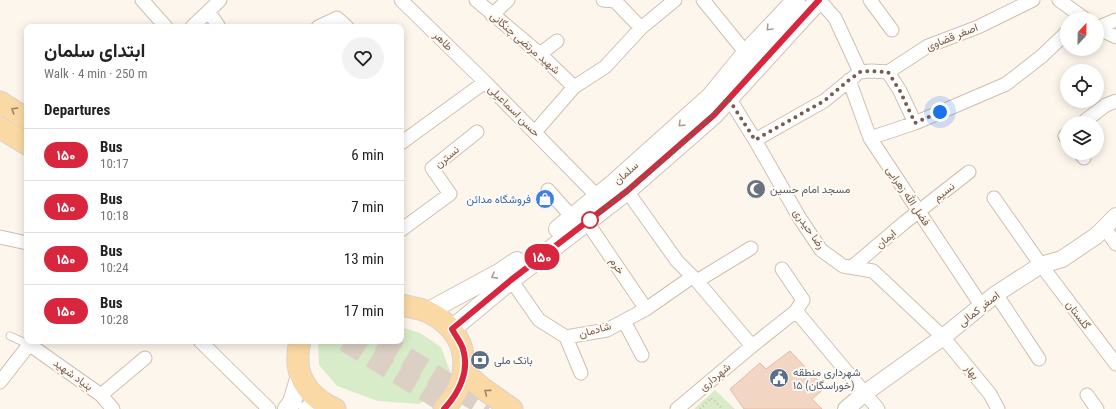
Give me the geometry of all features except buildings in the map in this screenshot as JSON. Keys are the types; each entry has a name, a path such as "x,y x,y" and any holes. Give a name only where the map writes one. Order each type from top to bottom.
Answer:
{"main road":[{"name":"سلمان","path":"452,329 580,220 598,197 710,97 746,53 796,0"},
{"name":"سلمان","path":"427,312 499,274 580,220 627,191 714,115 819,0"},
{"path":"0,86 24,101"},
{"path":"0,102 24,117"},
{"path":"0,128 24,142"},
{"path":"0,142 24,156"},
{"path":"404,306 427,312 452,329 463,349 464,372 460,387 444,409"},
{"path":"296,344 300,376 306,387 322,407"},
{"path":"464,372 482,388 512,409"},
{"path":"287,409 292,402 300,376"}],"street":[{"path":"142,0 163,24"},
{"path":"195,24 220,0"},
{"name":"طاهر","path":"401,0 484,82"},
{"name":"شهید مرتضی چنگانی","path":"476,0 540,54 574,87"},
{"path":"492,15 508,0"},
{"path":"603,0 615,1 641,28"},
{"path":"535,132 574,87 605,67 641,28 675,0"},
{"path":"703,0 746,53"},
{"path":"819,0 835,18 860,72"},
{"path":"870,0 892,30"},
{"name":"اصغر قضاوی","path":"888,72 928,46 978,27 1018,3 1033,0"},
{"path":"1059,0 1075,12"},
{"path":"209,12 217,24"},
{"path":"324,24 337,18 344,24"},
{"path":"1104,25 1116,20"},
{"path":"1104,31 1116,37"},
{"path":"870,138 915,123 1006,84 1042,56 1060,39"},
{"path":"540,54 557,41"},
{"path":"755,140 824,101 860,72 888,72 900,91 915,123"},
{"name":"فضل الله زهرایی","path":"849,80 870,138 981,306"},
{"name":"حسن اسماعیلی","path":"404,141 484,82 598,197"},
{"name":"رضا حیدری","path":"728,98 755,140 799,217 821,250 843,266 873,271 943,337"},
{"path":"1091,116 1106,105 1116,101"},
{"name":"نسترن","path":"404,228 450,194 432,168 477,132"},
{"name":"نسیم","path":"919,211 970,172"},
{"name":"خرم","path":"548,190 580,220 646,309"},
{"path":"627,191 677,261 752,346"},
{"name":"گلستان","path":"994,198 1041,265 1116,364"},
{"name":"ایمان","path":"852,267 919,211"},
{"path":"1110,222 1116,244"},
{"name":"اصغر کمالی","path":"846,409 865,393 943,337 996,294 1041,265 1062,258 1096,236 1110,222"},
{"path":"0,237 24,242"},
{"name":"شادمان","path":"511,280 539,320 566,337 607,330 646,309 694,279 751,248"},
{"path":"782,269 803,300 796,311 878,409"},
{"path":"996,294 1038,359"},
{"name":"شهرداری","path":"677,409 796,311"},
{"path":"624,321 642,355"},
{"path":"566,337 581,373"},
{"name":"بهار","path":"943,337 990,394 998,409"},
{"path":"0,382 30,344"},
{"name":"بنیاد شهید","path":"32,344 101,395 113,409"},
{"path":"203,344 269,409"},
{"path":"101,395 145,358"},
{"path":"1087,395 1097,409"}],"lane":[{"path":"10,336 24,341"}],"path":[{"path":"700,409 711,398 723,409"}],"green space":[{"path":"404,328 420,333 441,347 450,371 442,390 419,404 378,401 337,386 319,365 318,344 404,344"},
{"path":"715,390 735,409 694,409"}],"tunnel":[{"path":"350,344 455,409"},
{"path":"385,344 489,409"}],"bus line":[{"name":"۱۵۰","path":"444,409 460,387 464,372 463,349 452,329 483,302 627,191 714,115 819,0"}],"place":[{"name":"مسجد امام حسین","path":"756,189"},
{"name":"فروشگاه مدائن","path":"545,199"},
{"name":"بانک ملی","path":"480,360"},
{"name":"شهرداری منطقه ۱۵ (خوراسگان)","path":"779,378"}],"route":[{"path":"590,220 627,191 714,115 728,98 755,140 824,101 860,72 888,72 900,91 915,123 940,112"}]}
